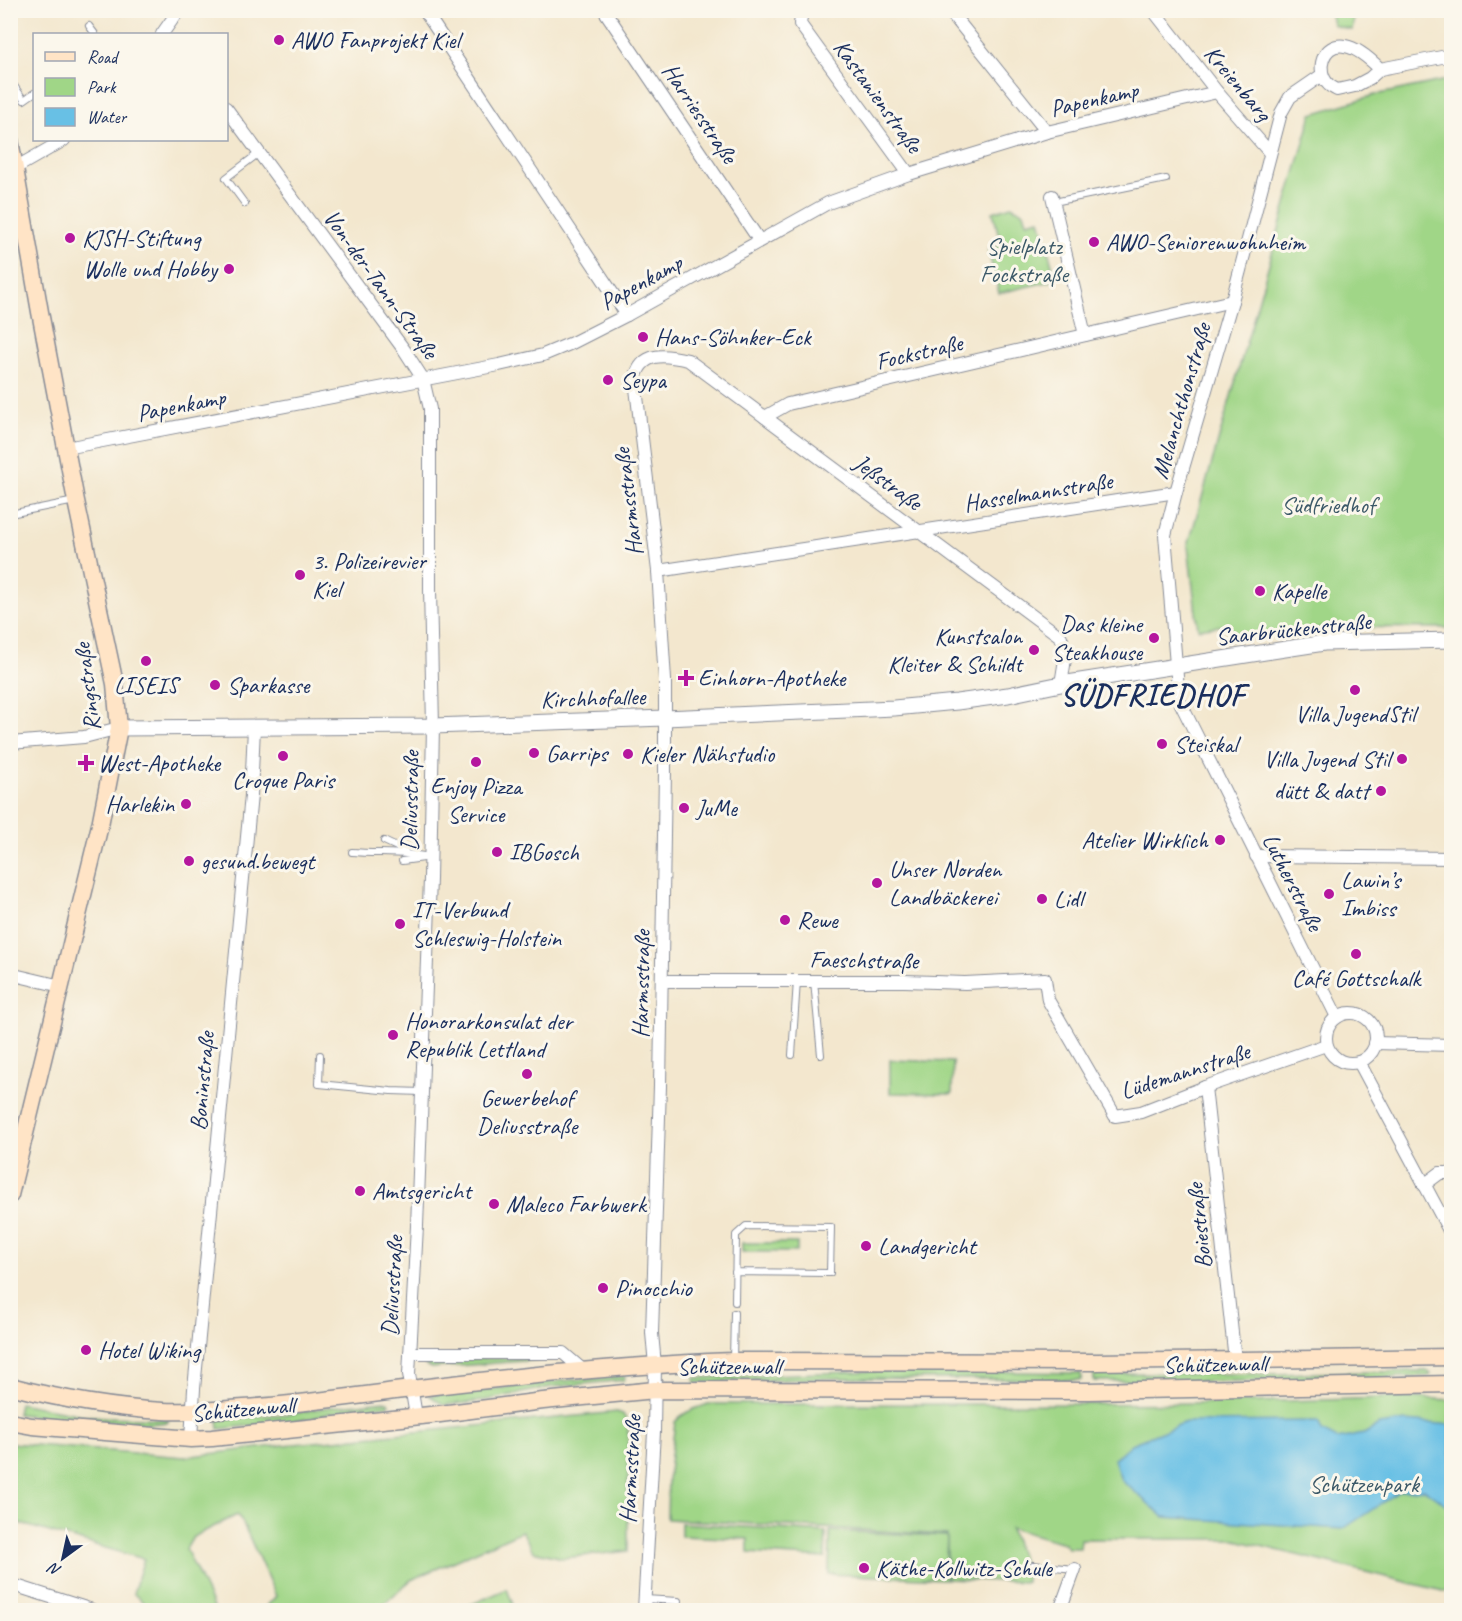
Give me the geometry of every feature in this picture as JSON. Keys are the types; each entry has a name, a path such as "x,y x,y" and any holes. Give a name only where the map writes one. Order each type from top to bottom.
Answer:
{"main road":[{"name":"Ringstraße","path":"10,140 12,168 76,501 116,684 119,728 100,825 10,1195"},
{"name":"Schützenwall","path":"10,1386 71,1400 164,1411 192,1411 303,1404 412,1389 584,1371 733,1361 1452,1357"},
{"name":"Schützenwall","path":"10,1422 32,1426 191,1439 655,1390 1089,1391 1452,1383"}],"street":[{"path":"167,32 179,10"},
{"path":"424,10 627,315"},
{"name":"Harriesstraße","path":"604,10 759,240"},
{"name":"Kastanienstraße","path":"802,10 800,24 909,174"},
{"path":"949,10 1047,132"},
{"name":"Kreienbarg","path":"1153,10 1216,92 1270,153"},
{"path":"1380,69 1359,52 1345,46 1335,46 1324,55 1321,66 1322,75 1329,85 1337,90 1355,86 1370,78 1380,69 1452,54"},
{"name":"Melanchthonstraße","path":"1175,666 1165,535 1232,301 1281,112 1290,97 1322,75"},
{"name":"Papenkamp","path":"66,448 543,355 572,344 627,315 828,203 909,174 1047,132 1216,92"},
{"name":"Von-der-Tann-Straße","path":"228,111 405,351 423,379 430,409 433,726"},
{"path":"12,168 62,141"},
{"path":"1052,199 1085,335"},
{"name":"Fockstraße","path":"765,417 788,404 1232,301"},
{"name":"Jeßstraße","path":"644,362 666,355 688,360 1060,637 1066,652 1061,684"},
{"name":"Harmsstraße","path":"644,362 636,372 635,380 658,571 665,680 662,981 652,1334 655,1390 644,1605"},
{"name":"Hasselmannstraße","path":"658,571 1176,492"},
{"name":"Saarbrückenstraße","path":"1175,666 1324,643 1452,640"},
{"name":"Kirchhofallee","path":"10,743 84,737 119,728 433,726 894,708 988,698 1175,666"},
{"name":"Lutherstraße","path":"1175,666 1179,700 1337,1017"},
{"name":"Deliusstraße","path":"416,1416 409,1374 422,1092 433,726"},
{"name":"Boninstraße","path":"191,1439 251,795 254,727"},
{"path":"1256,856 1452,858"},
{"path":"10,974 61,986"},
{"name":"Faeschstraße","path":"662,981 797,980 965,983 1045,979 1048,1000"},
{"name":"Lüdemannstraße","path":"1048,1000 1115,1116 1141,1112 1326,1045"},
{"path":"1356,1014 1365,1018 1372,1025 1376,1034 1375,1043 1369,1056 1354,1064 1345,1063 1330,1054 1325,1037 1331,1022 1337,1017 1356,1014"},
{"path":"1375,1043 1452,1045"},
{"path":"1359,1062 1452,1236"},
{"name":"Boiestraße","path":"1205,1087 1235,1360"},
{"path":"1424,1185 1440,1173 1452,1173"},
{"path":"410,1353 563,1353 584,1371"},
{"path":"1060,1611 1075,1569"},
{"path":"10,1584 92,1611"}],"lane":[{"path":"89,26 94,33"},
{"path":"10,80 24,100 33,94"},
{"path":"245,204 226,178 259,152"},
{"path":"1052,199 1166,179"},
{"path":"10,514 76,501"},
{"path":"384,841 408,853"},
{"path":"352,852 408,853 430,857"},
{"path":"402,861 430,857"},
{"path":"792,1055 797,980"},
{"path":"814,981 821,1055"},
{"path":"320,1055 319,1084 422,1092"},
{"path":"735,1272 830,1273 831,1227 746,1226 736,1235 735,1272 735,1302"},
{"path":"733,1361 734,1313"},
{"path":"1033,1565 1075,1569"},
{"path":"644,1605 678,1601"}],"green space":[{"path":"1330,11 1355,11 1352,30 1333,25"},
{"name":"Südfriedhof","path":"1451,79 1451,628 1327,627 1230,640 1227,625 1198,629 1188,546 1312,114 1375,95"},
{"name":"Spielplatz Fockstraße","path":"1011,206 1024,212 1027,222 1040,219 1056,280 999,293 988,250 1001,245 993,212"},
{"path":"890,1060 953,1062 952,1094 890,1093"},
{"path":"742,1243 797,1243 797,1252 742,1252"},
{"path":"550,1358 431,1368 425,1365 425,1359"},
{"path":"901,1370 1081,1373 1081,1380 839,1378 695,1383 694,1378"},
{"path":"1427,1371 1431,1374 1429,1376 1304,1381 1094,1381 1094,1373 1268,1374"},
{"path":"623,1376 624,1380 551,1387 476,1402 443,1405 429,1395 574,1380"},
{"name":"Schützenpark","path":"1404,1397 1451,1400 1451,1593 1232,1539 1081,1539 1080,1548 1068,1548 1064,1543 1010,1528 1026,1571 1026,1582 947,1579 947,1535 667,1519 668,1480 675,1422 686,1413 708,1404 1143,1404"},
{"path":"385,1401 389,1405 285,1422 219,1429 218,1418 290,1414"},
{"path":"19,1403 82,1415 168,1419 168,1422 150,1424 85,1421 17,1414"},
{"path":"617,1412 623,1414 628,1423 628,1551 563,1558 533,1551 522,1531 411,1580 377,1610 263,1610 276,1596 242,1521 237,1515 193,1537 186,1549 215,1610 164,1610 146,1605 133,1593 144,1559 11,1521 11,1443 184,1457"},
{"path":"681,1523 826,1532 825,1558 748,1553 748,1539 681,1536"},
{"path":"830,1531 947,1536 945,1579 829,1574"},
{"path":"507,1589 515,1610 458,1610"}],"water":[{"path":"1318,1421 1322,1431 1337,1439 1364,1434 1379,1425 1406,1421 1451,1425 1451,1508 1424,1489 1400,1491 1343,1529 1164,1517 1121,1480 1114,1459 1131,1444 1186,1422"}],"place":[{"name":"AWO Fanprojekt Kiel","path":"279,40"},
{"name":"KJSH-Stiftung","path":"70,238"},
{"name":"AWO-Seniorenwohnheim","path":"1094,242"},
{"name":"Wolle und Hobby","path":"229,269"},
{"name":"Hans-Söhnker-Eck","path":"643,337"},
{"name":"Seypa","path":"608,380"},
{"name":"3. Polizeirevier Kiel","path":"300,575"},
{"name":"Kapelle","path":"1260,591"},
{"name":"Das kleine Steakhouse","path":"1154,638"},
{"name":"Kunstsalon Kleiter & Schildt","path":"1034,650"},
{"name":"LISEIS","path":"146,661"},
{"name":"Einhorn-Apotheke","path":"686,678"},
{"name":"Sparkasse","path":"215,685"},
{"name":"Villa JugendStil","path":"1355,690"},
{"name":"Steiskal","path":"1162,744"},
{"name":"Garrips","path":"534,753"},
{"name":"Kieler Nähstudio","path":"628,754"},
{"name":"Croque Paris","path":"283,756"},
{"name":"Villa Jugend Stil","path":"1402,759"},
{"name":"Enjoy Pizza Service","path":"476,762"},
{"name":"West-Apotheke","path":"86,763"},
{"name":"dütt & datt","path":"1381,791"},
{"name":"Harlekin","path":"186,804"},
{"name":"JuMe","path":"684,808"},
{"name":"Atelier Wirklich","path":"1220,840"},
{"name":"IBGosch","path":"497,852"},
{"name":"gesund.bewegt","path":"189,861"},
{"name":"Unser Norden Landbäckerei","path":"877,883"},
{"name":"Lawin’s Imbiss","path":"1329,894"},
{"name":"Lidl","path":"1042,899"},
{"name":"Rewe","path":"785,920"},
{"name":"IT-Verbund Schleswig-Holstein","path":"400,924"},
{"name":"Café Gottschalk","path":"1356,954"},
{"name":"Honorarkonsulat der Republik Lettland","path":"393,1035"},
{"name":"Gewerbehof Deliusstraße","path":"527,1074"},
{"name":"Amtsgericht","path":"360,1191"},
{"name":"Maleco Farbwerk","path":"494,1204"},
{"name":"Landgericht","path":"866,1246"},
{"name":"Pinocchio","path":"603,1288"},
{"name":"Hotel Wiking","path":"86,1350"},
{"name":"Käthe-Kollwitz-Schule","path":"864,1568"}],"district":[{"name":"SÜDFRIEDHOF","path":"1153,695"}]}
